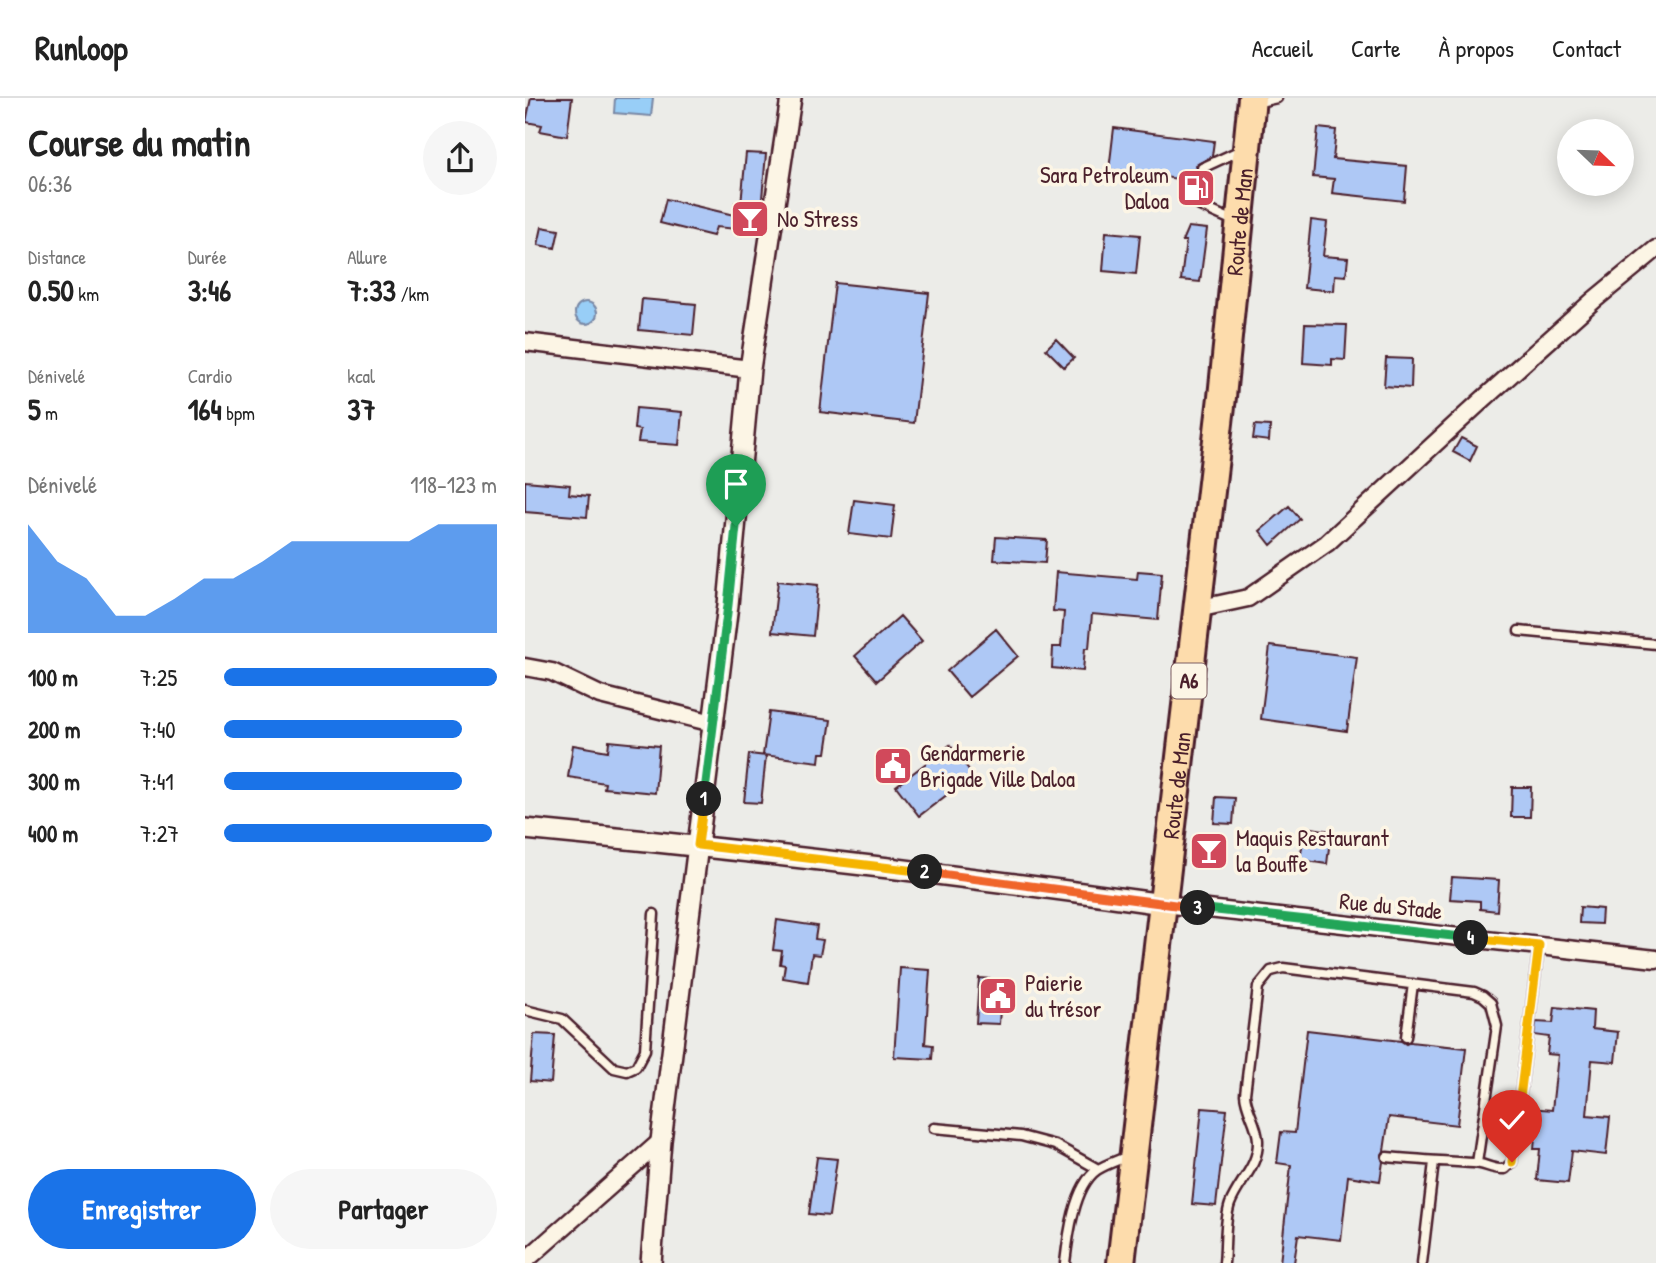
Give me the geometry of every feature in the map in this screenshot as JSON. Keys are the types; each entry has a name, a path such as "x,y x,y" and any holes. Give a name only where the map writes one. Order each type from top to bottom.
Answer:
{"highway":[{"name":"Route de Man","path":"1122,1263 1247,147 1260,100"}],"street":[{"path":"651,1263 661,1141 728,605 750,369 791,98"},
{"path":"1197,609 1248,598 1328,543 1490,392 1656,249"},
{"path":"525,342 750,369"},
{"path":"525,667 552,672 600,695 713,723"},
{"path":"525,829 698,845 993,880 1163,904"},
{"name":"Rue du Stade","path":"1163,904 1656,959"},
{"path":"525,1261 661,1141"}],"lane":[{"path":"1240,223 1201,206 1198,202 1202,168 1247,147"},
{"path":"1519,631 1656,644"},
{"path":"525,1010 562,1019 614,1068 627,1071 636,1067 645,1049 654,914"},
{"path":"1387,1157 1477,1163 1493,1170 1505,1170 1512,1162 1539,945"},
{"path":"1224,1263 1229,1207 1255,1163 1257,1152 1255,1125 1246,1106 1244,1094 1258,986 1271,971 1283,968 1474,992 1491,1003 1497,1026 1477,1163"},
{"path":"1406,1037 1413,984"},
{"path":"934,1128 1021,1136 1055,1145 1098,1169"},
{"path":"1065,1263 1069,1226 1089,1178 1098,1169 1134,1154"},
{"path":"1422,1263 1434,1162"}],"water":[{"path":"615,98 653,98 651,116 614,113"},
{"path":"582,302 590,302 597,309 597,317 590,324 582,324 575,317 575,309"}],"building":[{"path":"531,98 572,98 567,136 540,131 542,125 526,122"},
{"path":"1114,128 1214,141 1212,156 1196,165 1192,197 1185,196 1187,180 1109,170"},
{"path":"1318,128 1336,130 1333,159 1407,166 1404,201 1332,193 1334,179 1313,177"},
{"path":"746,153 766,154 759,231 716,227 713,236 660,223 666,199 734,215 735,203 741,204"},
{"path":"1311,220 1327,222 1323,256 1348,258 1346,276 1335,275 1334,291 1304,288"},
{"path":"542,227 559,230 555,248 538,245"},
{"path":"1188,227 1207,229 1200,282 1181,280 1186,241 1182,241"},
{"path":"1106,232 1140,235 1136,274 1103,271"},
{"path":"835,283 929,293 914,423 820,412"},
{"path":"642,299 696,304 693,335 639,330"},
{"path":"1305,324 1347,325 1345,360 1332,359 1332,365 1303,363"},
{"path":"1056,339 1074,358 1064,367 1046,349"},
{"path":"1386,358 1412,359 1411,388 1384,386"},
{"path":"636,408 682,412 679,445 638,442 640,430 634,429"},
{"path":"1255,425 1270,426 1269,441 1253,439"},
{"path":"1461,438 1477,446 1470,461 1453,452"},
{"path":"525,481 570,485 569,494 589,496 587,517 525,512"},
{"path":"854,500 895,505 891,539 849,534"},
{"path":"1289,506 1300,519 1271,545 1260,531"},
{"path":"996,537 1047,540 1045,563 994,560"},
{"path":"1138,571 1162,573 1158,620 1092,614 1089,648 1085,648 1083,671 1052,668 1053,647 1061,647 1064,612 1053,611 1056,572 1137,579"},
{"path":"778,581 818,585 813,636 772,632"},
{"path":"900,616 922,641 877,681 855,656"},
{"path":"996,629 1018,656 969,697 947,671"},
{"path":"1270,646 1357,657 1347,731 1261,719"},
{"path":"769,712 831,720 826,753 820,753 819,762 763,755"},
{"path":"609,741 659,746 655,793 604,788 605,783 568,777 573,745 608,751"},
{"path":"950,745 973,775 919,816 896,786"},
{"path":"749,754 766,756 761,803 744,802"},
{"path":"1512,787 1531,787 1530,817 1511,817"},
{"path":"1216,797 1235,798 1233,824 1214,823"},
{"path":"1305,827 1331,831 1327,864 1300,860"},
{"path":"1452,877 1499,880 1497,911 1480,909 1480,901 1450,899"},
{"path":"1580,907 1602,909 1601,924 1579,923"},
{"path":"777,920 817,926 815,939 823,940 820,955 812,954 808,982 783,978 785,965 780,964 782,951 773,950"},
{"path":"900,968 930,970 925,1044 933,1045 932,1059 894,1057"},
{"path":"979,978 1002,980 999,1024 976,1023"},
{"path":"1555,1007 1593,1011 1592,1029 1618,1032 1615,1062 1592,1060 1587,1115 1610,1117 1606,1155 1572,1151 1568,1183 1537,1180 1540,1149 1534,1149 1536,1127 1528,1127 1530,1108 1552,1110 1558,1055 1547,1054 1549,1037 1534,1035 1536,1022 1553,1023"},
{"path":"1307,1030 1401,1041 1406,1044 1410,1042 1466,1048 1457,1125 1389,1117 1381,1156 1383,1162 1380,1181 1348,1176 1341,1240 1298,1235 1294,1263 1280,1263 1291,1165 1277,1163 1281,1132 1295,1133"},
{"path":"534,1034 555,1035 551,1083 530,1081"},
{"path":"1202,1108 1227,1110 1216,1206 1192,1204"},
{"path":"817,1157 837,1159 829,1216 809,1214"}],"place":[{"name":"Sara Petroleum Daloa","path":"1196,188"},
{"name":"No Stress","path":"750,219"},
{"name":"Gendarmerie Brigade Ville Daloa","path":"893,766"},
{"name":"Maquis Restaurant la Bouffe","path":"1209,851"},
{"name":"Paierie du trésor","path":"998,996"}],"route":[{"path":"736,526 698,845 993,880 1163,904 1539,945 1512,1162"}]}
